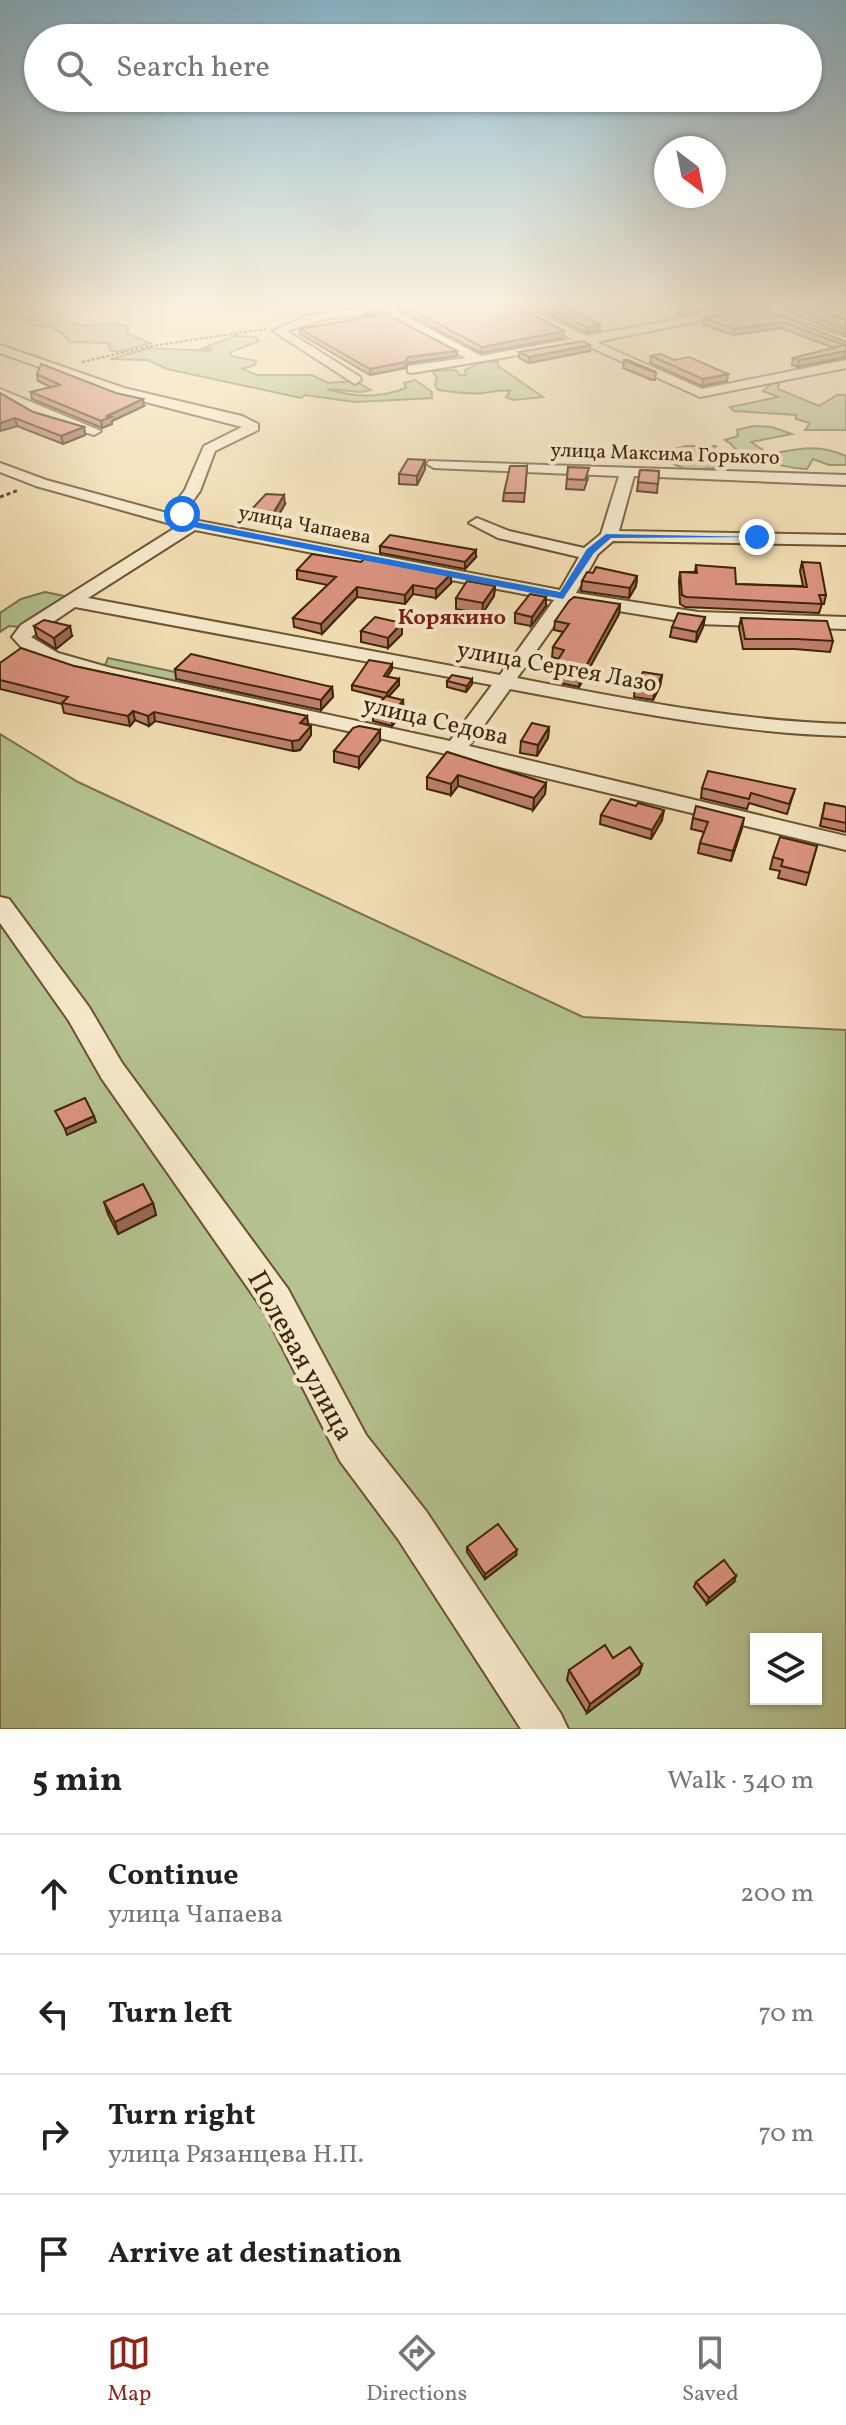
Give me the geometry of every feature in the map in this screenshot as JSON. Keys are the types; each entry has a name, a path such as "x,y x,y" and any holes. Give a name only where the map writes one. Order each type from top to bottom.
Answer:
{"street":[{"path":"73,601 193,524 178,510 192,491 209,449 253,427 237,419 100,385"},
{"path":"684,385 703,392 740,385"},
{"path":"0,393 41,414 94,431"},
{"name":"улица Максима Горького","path":"434,464 846,480"},
{"name":"улица Чапаева","path":"0,467 41,483 193,524 563,596 698,618 753,623 846,623"},
{"path":"454,751 556,612 588,555 609,536 627,481 626,473"},
{"path":"477,523 497,534 552,543 588,555"},
{"path":"609,536 846,540"},
{"name":"улица Седова","path":"73,601 21,637 23,643 38,652 120,677 215,695 641,794 794,834 846,843"},
{"name":"улица Сергея Лазо","path":"73,601 703,719 769,728 846,730"},
{"name":"Полевая улица","path":"0,905 79,1014 112,1071 276,1300 301,1354 353,1448 412,1525 546,1729"}],"green space":[{"path":"239,385 362,385 371,390 327,389 366,395 386,394 406,388 405,385 422,385 432,392 432,398 355,402 305,395 301,398"},
{"path":"435,385 525,385 543,397 513,400 506,397 510,391 461,393 438,390"},
{"path":"770,385 779,385 778,389 819,406 837,395 846,395 846,430 805,430 810,423 796,419 796,415 734,411 730,407 778,397 763,391"},
{"path":"753,426 772,427 792,434 751,442 769,454 808,448 826,450 846,456 846,465 829,465 813,459 807,469 782,465 742,455 725,440 738,436 737,430"},
{"path":"686,446 716,446 714,450 707,451 716,468 687,470 653,455"},
{"path":"45,592 69,597 21,627 9,626 0,632 0,613 21,599"},
{"path":"108,658 180,673 192,679 193,686 119,674 105,665"},
{"path":"0,734 78,782 583,1017 846,1030 846,1729 0,1729"}],"building":[{"path":"60,385 94,385 143,399 101,421 31,392"},
{"path":"0,393 33,412 84,427 61,436 15,418 0,423"},
{"path":"408,459 425,460 417,476 399,474"},
{"path":"510,466 527,466 525,493 504,493"},
{"path":"568,467 589,468 585,480 567,479"},
{"path":"640,470 659,471 658,484 638,482"},
{"path":"266,494 284,495 274,512 251,510"},
{"path":"390,535 476,550 465,562 380,546"},
{"path":"312,554 361,562 366,557 451,574 436,589 413,585 405,595 357,587 321,624 293,618 336,577 297,570"},
{"path":"802,562 820,563 826,595 819,595 822,604 682,595 680,572 697,573 696,565 735,568 736,584 807,587"},
{"path":"596,567 637,576 630,588 582,581 587,572 593,573"},
{"path":"467,581 495,586 483,603 456,598"},
{"path":"530,594 546,597 532,617 515,613"},
{"path":"574,597 620,604 580,677 551,671 564,650 553,647 569,624 555,621"},
{"path":"678,613 705,617 697,632 672,627"},
{"path":"375,617 402,623 388,638 361,631"},
{"path":"741,618 827,621 833,641 745,639"},
{"path":"44,620 70,626 54,638 34,626"},
{"path":"21,648 74,666 307,716 300,723 311,726 299,740 292,741 154,712 148,716 133,711 128,716 62,703 68,697 0,680 0,663"},
{"path":"191,654 332,687 321,700 175,669"},
{"path":"369,660 392,664 384,676 399,679 387,693 352,685"},
{"path":"643,672 662,675 655,689 635,686"},
{"path":"452,675 472,679 467,686 447,681"},
{"path":"386,696 403,700 392,714 373,710"},
{"path":"532,723 549,727 538,745 521,741"},
{"path":"359,726 380,730 359,757 334,751 353,728"},
{"path":"447,752 546,783 534,798 458,775 451,784 427,777"},
{"path":"708,771 795,789 789,804 751,793 749,799 702,788"},
{"path":"611,799 664,810 652,830 601,815"},
{"path":"825,803 846,807 846,823 822,818"},
{"path":"696,806 744,818 733,851 700,843 708,822 693,818"},
{"path":"780,837 817,846 809,873 781,866 783,860 773,857"},
{"path":"85,1098 94,1116 65,1129 55,1111"},
{"path":"143,1184 153,1203 115,1222 104,1202"},
{"path":"498,1524 517,1550 485,1574 467,1547"},
{"path":"724,1560 736,1576 709,1598 696,1582"},
{"path":"605,1645 613,1658 630,1647 642,1665 590,1704 569,1670"}],"district":[{"name":"Корякино","path":"452,616"}],"route":[{"path":"182,514 193,524 563,596 591,551 609,536 757,537"}]}
